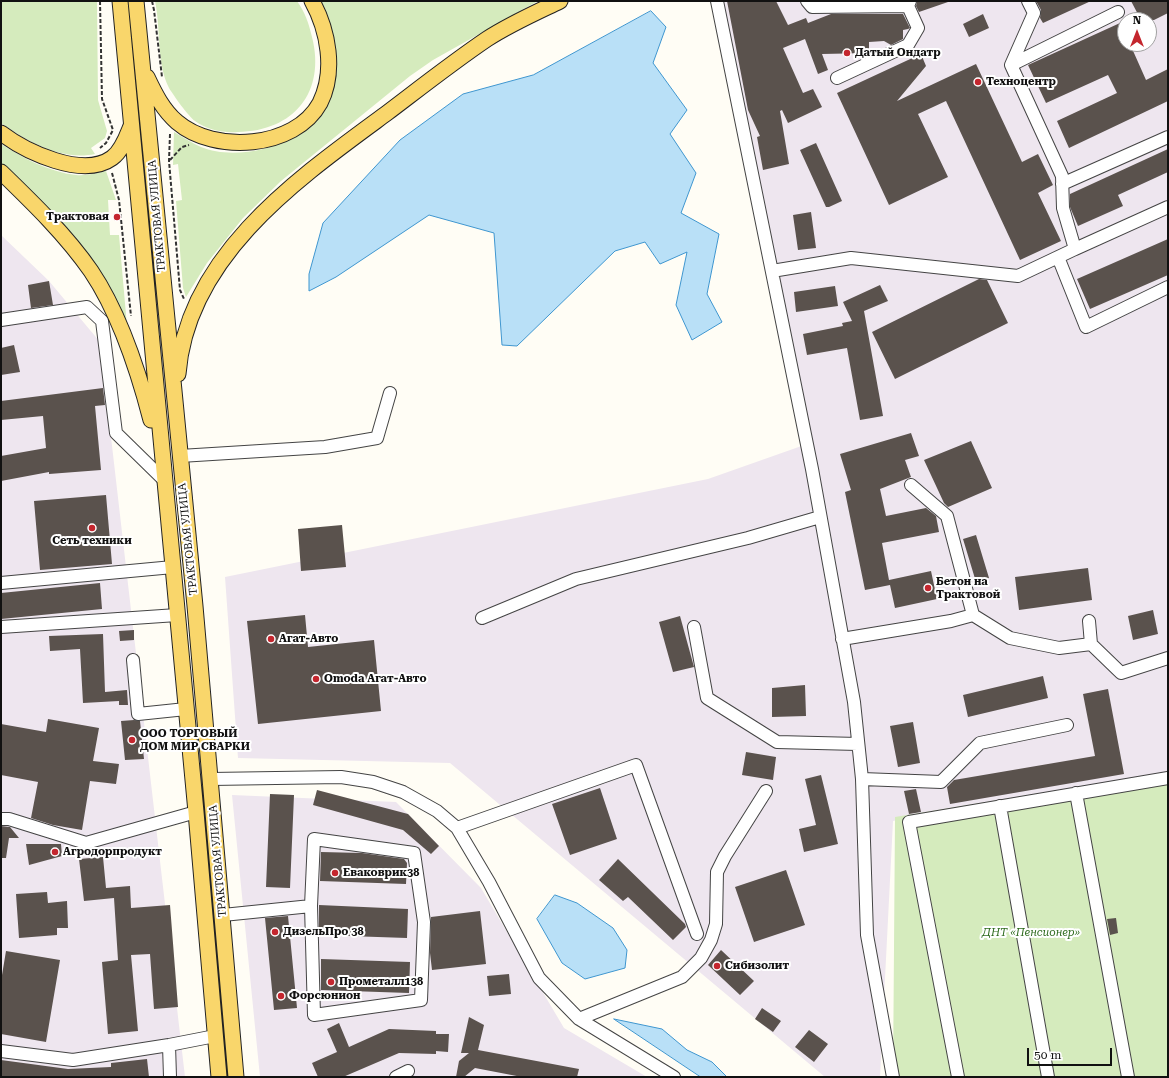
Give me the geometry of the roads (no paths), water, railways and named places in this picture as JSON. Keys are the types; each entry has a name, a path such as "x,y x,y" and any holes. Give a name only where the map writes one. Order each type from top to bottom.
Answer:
{"main road":[{"name":"ТРАКТОВАЯ УЛИЦА","path":"120,1 196,812 218,1077"},
{"name":"ТРАКТОВАЯ УЛИЦА","path":"136,1 211,779 236,1077"},
{"path":"143,69 163,106 174,119 191,132 210,139 240,143 272,137 291,129 308,118 319,104 323,95 328,69 328,46 320,18 312,1"},
{"path":"176,413 180,357 194,307 217,269 250,227 290,188 342,146 475,48 504,30 560,1"},
{"path":"1,133 42,156 71,164 87,165 102,163 113,157 122,145 132,123"},
{"path":"1,172 62,234 79,254 102,288 120,326 145,396 162,462"}],"lane":[{"path":"717,1 812,469 854,702 862,779 867,935 893,1077"},
{"path":"807,1 812,7 909,4 918,28 908,45 837,78"},
{"path":"1028,1 1034,13 1011,65 1062,176 1063,208 1075,249"},
{"path":"1011,65 1117,12"},
{"path":"1062,184 1168,137"},
{"path":"772,271 851,258 1018,276 1168,207"},
{"path":"1058,257 1086,327 1168,287"},
{"path":"1,320 87,307 102,321 116,433 165,481"},
{"path":"180,456 325,447 377,438 390,394"},
{"path":"911,485 947,516 973,615 1010,638 1059,648 1091,644"},
{"path":"482,618 576,579 748,538 820,517"},
{"path":"1,583 173,567"},
{"path":"1,627 177,615"},
{"path":"842,639 951,621 973,615"},
{"path":"1089,621 1091,644 1121,673 1168,658"},
{"path":"694,627 707,698 777,742 858,744"},
{"path":"133,660 138,714 186,709"},
{"path":"862,779 941,782 980,743 1067,725"},
{"path":"458,828 636,765 696,934"},
{"path":"211,779 341,777 373,782 403,792 437,811 458,828 489,882 539,978 579,1019 674,1077"},
{"path":"958,1077 909,822 1168,778"},
{"path":"579,1019 682,977 701,958 711,940 716,924 717,872 725,856 766,791"},
{"path":"1076,793 1128,1077"},
{"path":"1000,806 1048,1077"},
{"path":"1,819 9,819 86,843 196,812"},
{"path":"314,839 414,853 424,922 421,1000 314,1014 311,906 314,839"},
{"path":"223,915 311,906"},
{"path":"1,1051 73,1060 169,1045 215,1036"},
{"path":"169,1045 170,1077"},
{"path":"396,1077 408,1071"}],"water":[{"path":"651,11 666,27 653,63 687,110 670,134 696,173 681,213 719,234 707,294 722,322 692,340 676,305 687,252 660,264 645,242 615,251 517,346 502,345 494,233 429,215 336,277 309,291 309,274 323,223 400,140 463,94 533,75"},
{"path":"555,895 577,903 613,928 627,950 625,968 585,979 562,963 537,919"},
{"path":"614,1019 662,1029 687,1050 712,1062 727,1077 701,1077"}],"place":[{"name":"Датый Ондатр","path":"847,53"},
{"name":"Техноцентр","path":"978,82"},
{"name":"Трактовая","path":"117,217"},
{"name":"Сеть техники","path":"92,528"},
{"name":"Бетон на Трактовой","path":"928,588"},
{"name":"Агат-Авто","path":"271,639"},
{"name":"Omoda Агат-Авто","path":"316,679"},
{"name":"ООО ТОРГОВЫЙ ДОМ МИР СВАРКИ","path":"132,740"},
{"name":"Агродорпродукт","path":"55,852"},
{"name":"Еваковрик38","path":"335,873"},
{"name":"ДизельПро 38","path":"275,932"},
{"name":"Сибизолит","path":"717,966"},
{"name":"Прометалл138","path":"331,982"},
{"name":"Форсюнион","path":"281,996"}],"park label":[{"name":"ДНТ «Пенсионер»","path":"1031,933"}]}
